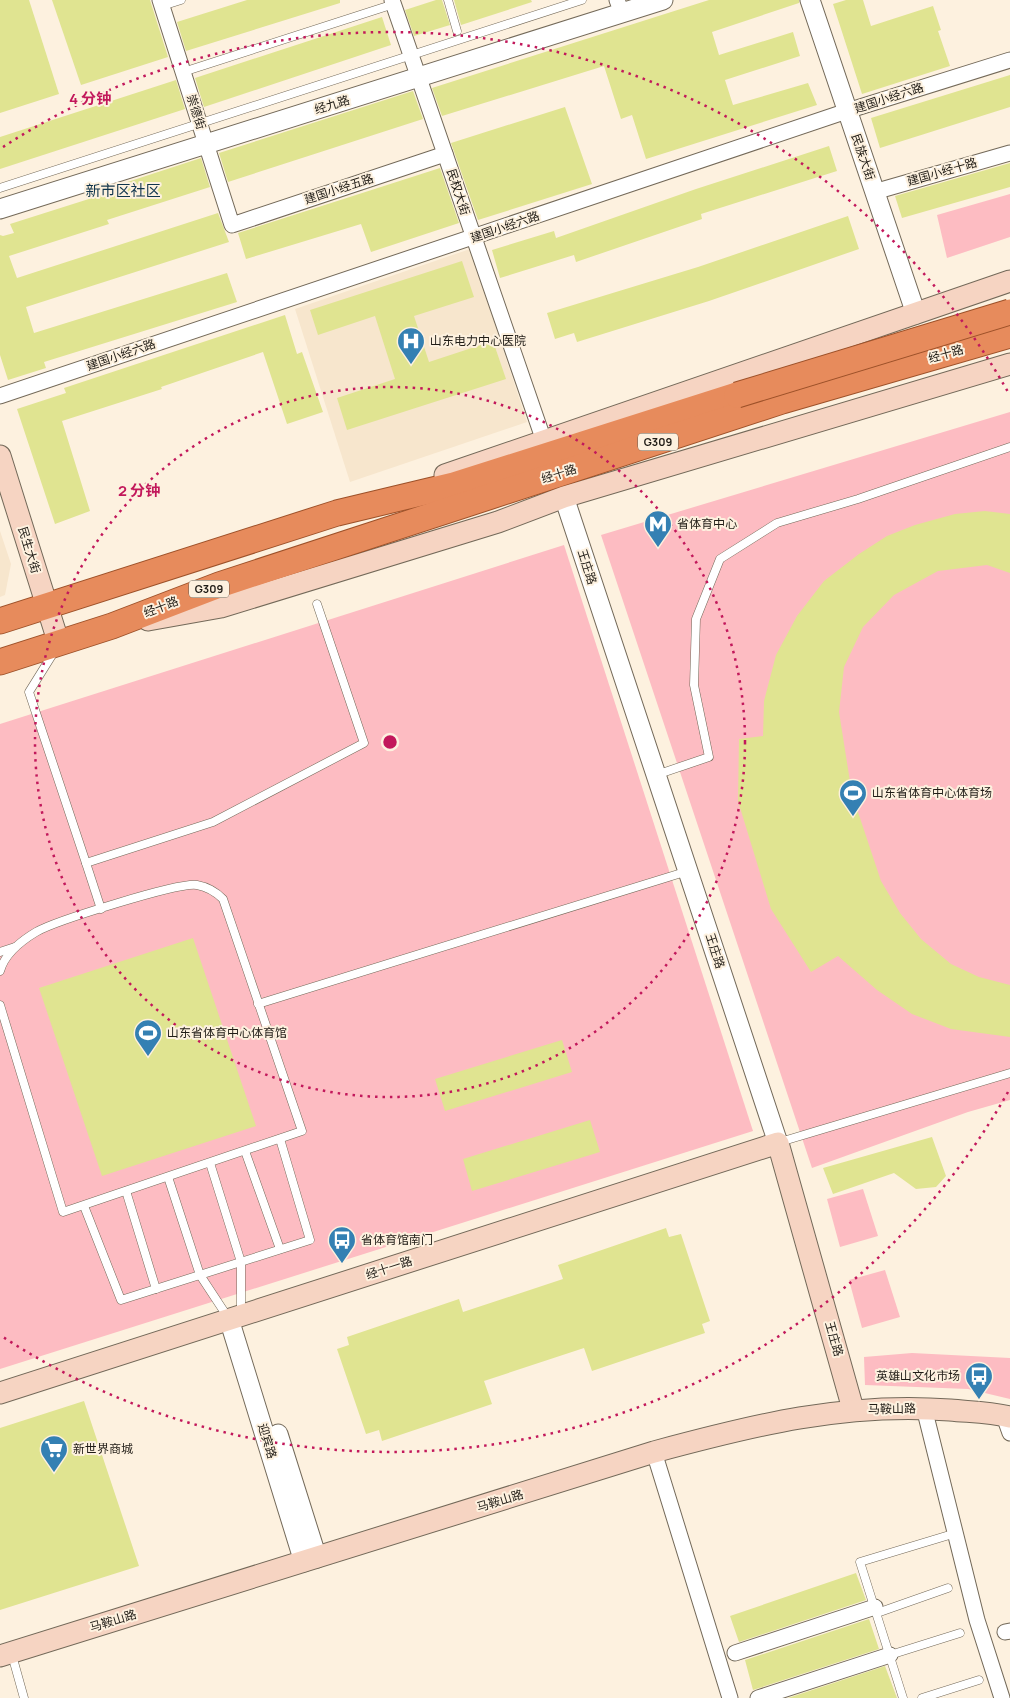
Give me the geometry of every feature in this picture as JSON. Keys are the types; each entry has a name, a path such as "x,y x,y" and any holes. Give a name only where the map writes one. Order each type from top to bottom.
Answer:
{"highway":[{"name":"经十路","path":"0,621 337,513 454,485 737,395 1010,313"},
{"name":"经十路","path":"0,662 112,626 218,585 773,404 1010,335"}],"main road":[{"name":"经十路","path":"337,513 1010,281"},
{"path":"956,300 977,300 996,305 1010,313"},
{"path":"980,372 999,362 1010,352"},
{"name":"经十路","path":"112,626 221,607 498,522 564,498 1010,364"},
{"name":"民生大街","path":"0,456 59,644"},
{"name":"经十一路","path":"0,1393 778,1143"},
{"name":"王庄路","path":"778,1143 853,1409"},
{"name":"马鞍山路","path":"6,1655 654,1452 736,1430 853,1409 924,1408 1008,1422"}],"street":[{"name":"经九路","path":"0,209 419,78 619,7 663,0"},
{"name":"民族大街","path":"810,0 916,314"},
{"name":"民权大街","path":"393,2 544,441"},
{"name":"崇德街","path":"161,3 232,225"},
{"name":"建国小经六路","path":"0,396 847,111 1010,60"},
{"name":"建国小经十路","path":"874,192 1010,153"},
{"name":"建国小经五路","path":"232,225 445,154"},
{"name":"王庄路","path":"564,498 778,1143"},
{"name":"迎宾路","path":"235,1318 311,1560"},
{"path":"924,1408 977,1620 1002,1698"},
{"path":"654,1452 730,1698"},
{"path":"735,1653 876,1610"},
{"path":"758,1698 890,1655"}],"lane":[{"path":"161,3 180,0"},
{"path":"448,0 457,31"},
{"path":"0,188 582,0"},
{"path":"184,72 393,2"},
{"path":"656,775 709,757 694,685 696,620 720,559 777,523 858,499 1010,448"},
{"path":"86,863 213,822 364,743 317,604"},
{"path":"59,644 29,692 101,909"},
{"path":"258,1004 688,871"},
{"path":"0,952 15,947 37,932 101,909 152,894 196,885 216,892 223,900 302,1132 63,1212 2,1020 0,1005"},
{"path":"0,970 15,947"},
{"path":"778,1143 1010,1073"},
{"path":"84,1206 121,1300 310,1240 280,1139"},
{"path":"245,1151 280,1249"},
{"path":"210,1163 241,1262 235,1318"},
{"path":"168,1177 200,1275 235,1318"},
{"path":"126,1191 156,1289"},
{"path":"903,1698 860,1562 956,1533"},
{"path":"876,1610 948,1588"},
{"path":"890,1655 960,1633"},
{"path":"6,1655 24,1698"},
{"path":"922,1698 979,1680"}],"shaded area":[{"path":"1010,194 1010,237 947,258 937,215"},
{"name":"山东电力中心医院","path":"470,249 527,422 350,482 295,309"},
{"name":"山东省体育中心体育场","path":"1010,412 1010,1100 968,1112 812,1168 601,535"},
{"path":"0,531 11,564 5,595 0,597"},
{"path":"564,545 753,1131 0,1369 0,724"},
{"path":"863,1189 878,1236 840,1247 827,1199"},
{"path":"885,1270 900,1317 862,1328 849,1280"},
{"path":"912,1353 1010,1358 1010,1399 968,1389 865,1385 864,1357"}],"building":[{"path":"0,0 29,0 59,94 0,113"},
{"path":"52,0 150,0 168,57 81,85"},
{"path":"247,0 340,0 340,3 186,51 177,22"},
{"path":"436,0 442,0 450,25 414,36 405,10"},
{"path":"454,0 531,0 532,2 461,25"},
{"path":"709,0 799,0 799,3 712,32 719,55 793,32 800,56 725,80 733,105 808,83 817,105 646,159 632,115 621,119 604,66 442,116 432,88"},
{"path":"846,0 863,0 871,26 933,6 941,30 938,31 950,66 862,94 833,4"},
{"path":"382,17 391,45 204,107 195,78"},
{"path":"1010,75 1010,107 880,148 871,118"},
{"path":"176,80 185,109 0,169 0,137"},
{"path":"413,91 423,119 228,182 219,153"},
{"path":"565,107 592,184 478,220 451,143"},
{"path":"829,146 837,171 701,214 702,219 576,262 574,255 500,278 492,250 554,231 556,238 696,189"},
{"path":"201,158 210,187 107,220 109,224 9,256 17,278 218,213 229,242 26,307 34,333 227,273 237,302 44,362 46,368 8,380 0,355 0,235 14,233 10,224 114,191 112,187"},
{"path":"1010,163 1010,187 902,218 895,196"},
{"path":"440,168 459,223 371,252 361,224 246,259 238,233"},
{"path":"848,216 859,249 709,301 577,342 574,333 555,339 547,313 698,267"},
{"path":"462,261 474,297 414,316 429,362 493,341 506,379 347,430 337,398 395,379 375,316 318,335 310,310"},
{"path":"285,315 297,354 302,352 323,412 287,424 263,352 161,387 162,389 62,421 90,511 55,524 17,409 66,393 64,388"},
{"path":"985,511 1010,514 1010,573 987,565 938,571 894,595 863,627 844,667 839,712 852,794 881,881 900,913 921,939 951,964 979,977 1010,985 1010,1037 951,1029 912,1014 877,990 838,956 811,972 771,909 738,801 739,739 763,736 764,701 776,655 797,616 824,581 859,554 887,536 915,525 955,514"},
{"name":"山东省体育中心体育馆","path":"193,938 256,1126 102,1176 39,988"},
{"path":"562,1040 572,1072 445,1111 435,1079"},
{"path":"590,1120 600,1152 472,1191 463,1159"},
{"path":"932,1137 946,1176 936,1187 916,1189 894,1173 833,1194 823,1168"},
{"path":"666,1228 669,1237 681,1234 710,1321 702,1324 705,1333 592,1371 584,1348 484,1381 492,1404 382,1441 379,1430 366,1434 337,1349 349,1345 347,1337 459,1299 463,1312 563,1279 558,1265"},
{"name":"新世界商城","path":"84,1401 139,1566 0,1610 0,1428"},
{"path":"856,1573 866,1600 739,1642 730,1616"},
{"path":"869,1619 879,1649 753,1690 745,1660"},
{"path":"885,1666 897,1698 788,1698"}],"place":[{"name":"山东电力中心医院","path":"411,365"},
{"name":"省体育中心","path":"658,548"},
{"name":"山东省体育中心体育场","path":"853,817"},
{"name":"山东省体育中心体育馆","path":"148,1057"},
{"name":"省体育馆南门","path":"342,1264"},
{"name":"英雄山文化市场","path":"979,1400"},
{"name":"新世界商城","path":"54,1473"}],"district":[{"name":"新市区社区","path":"123,191"}]}
